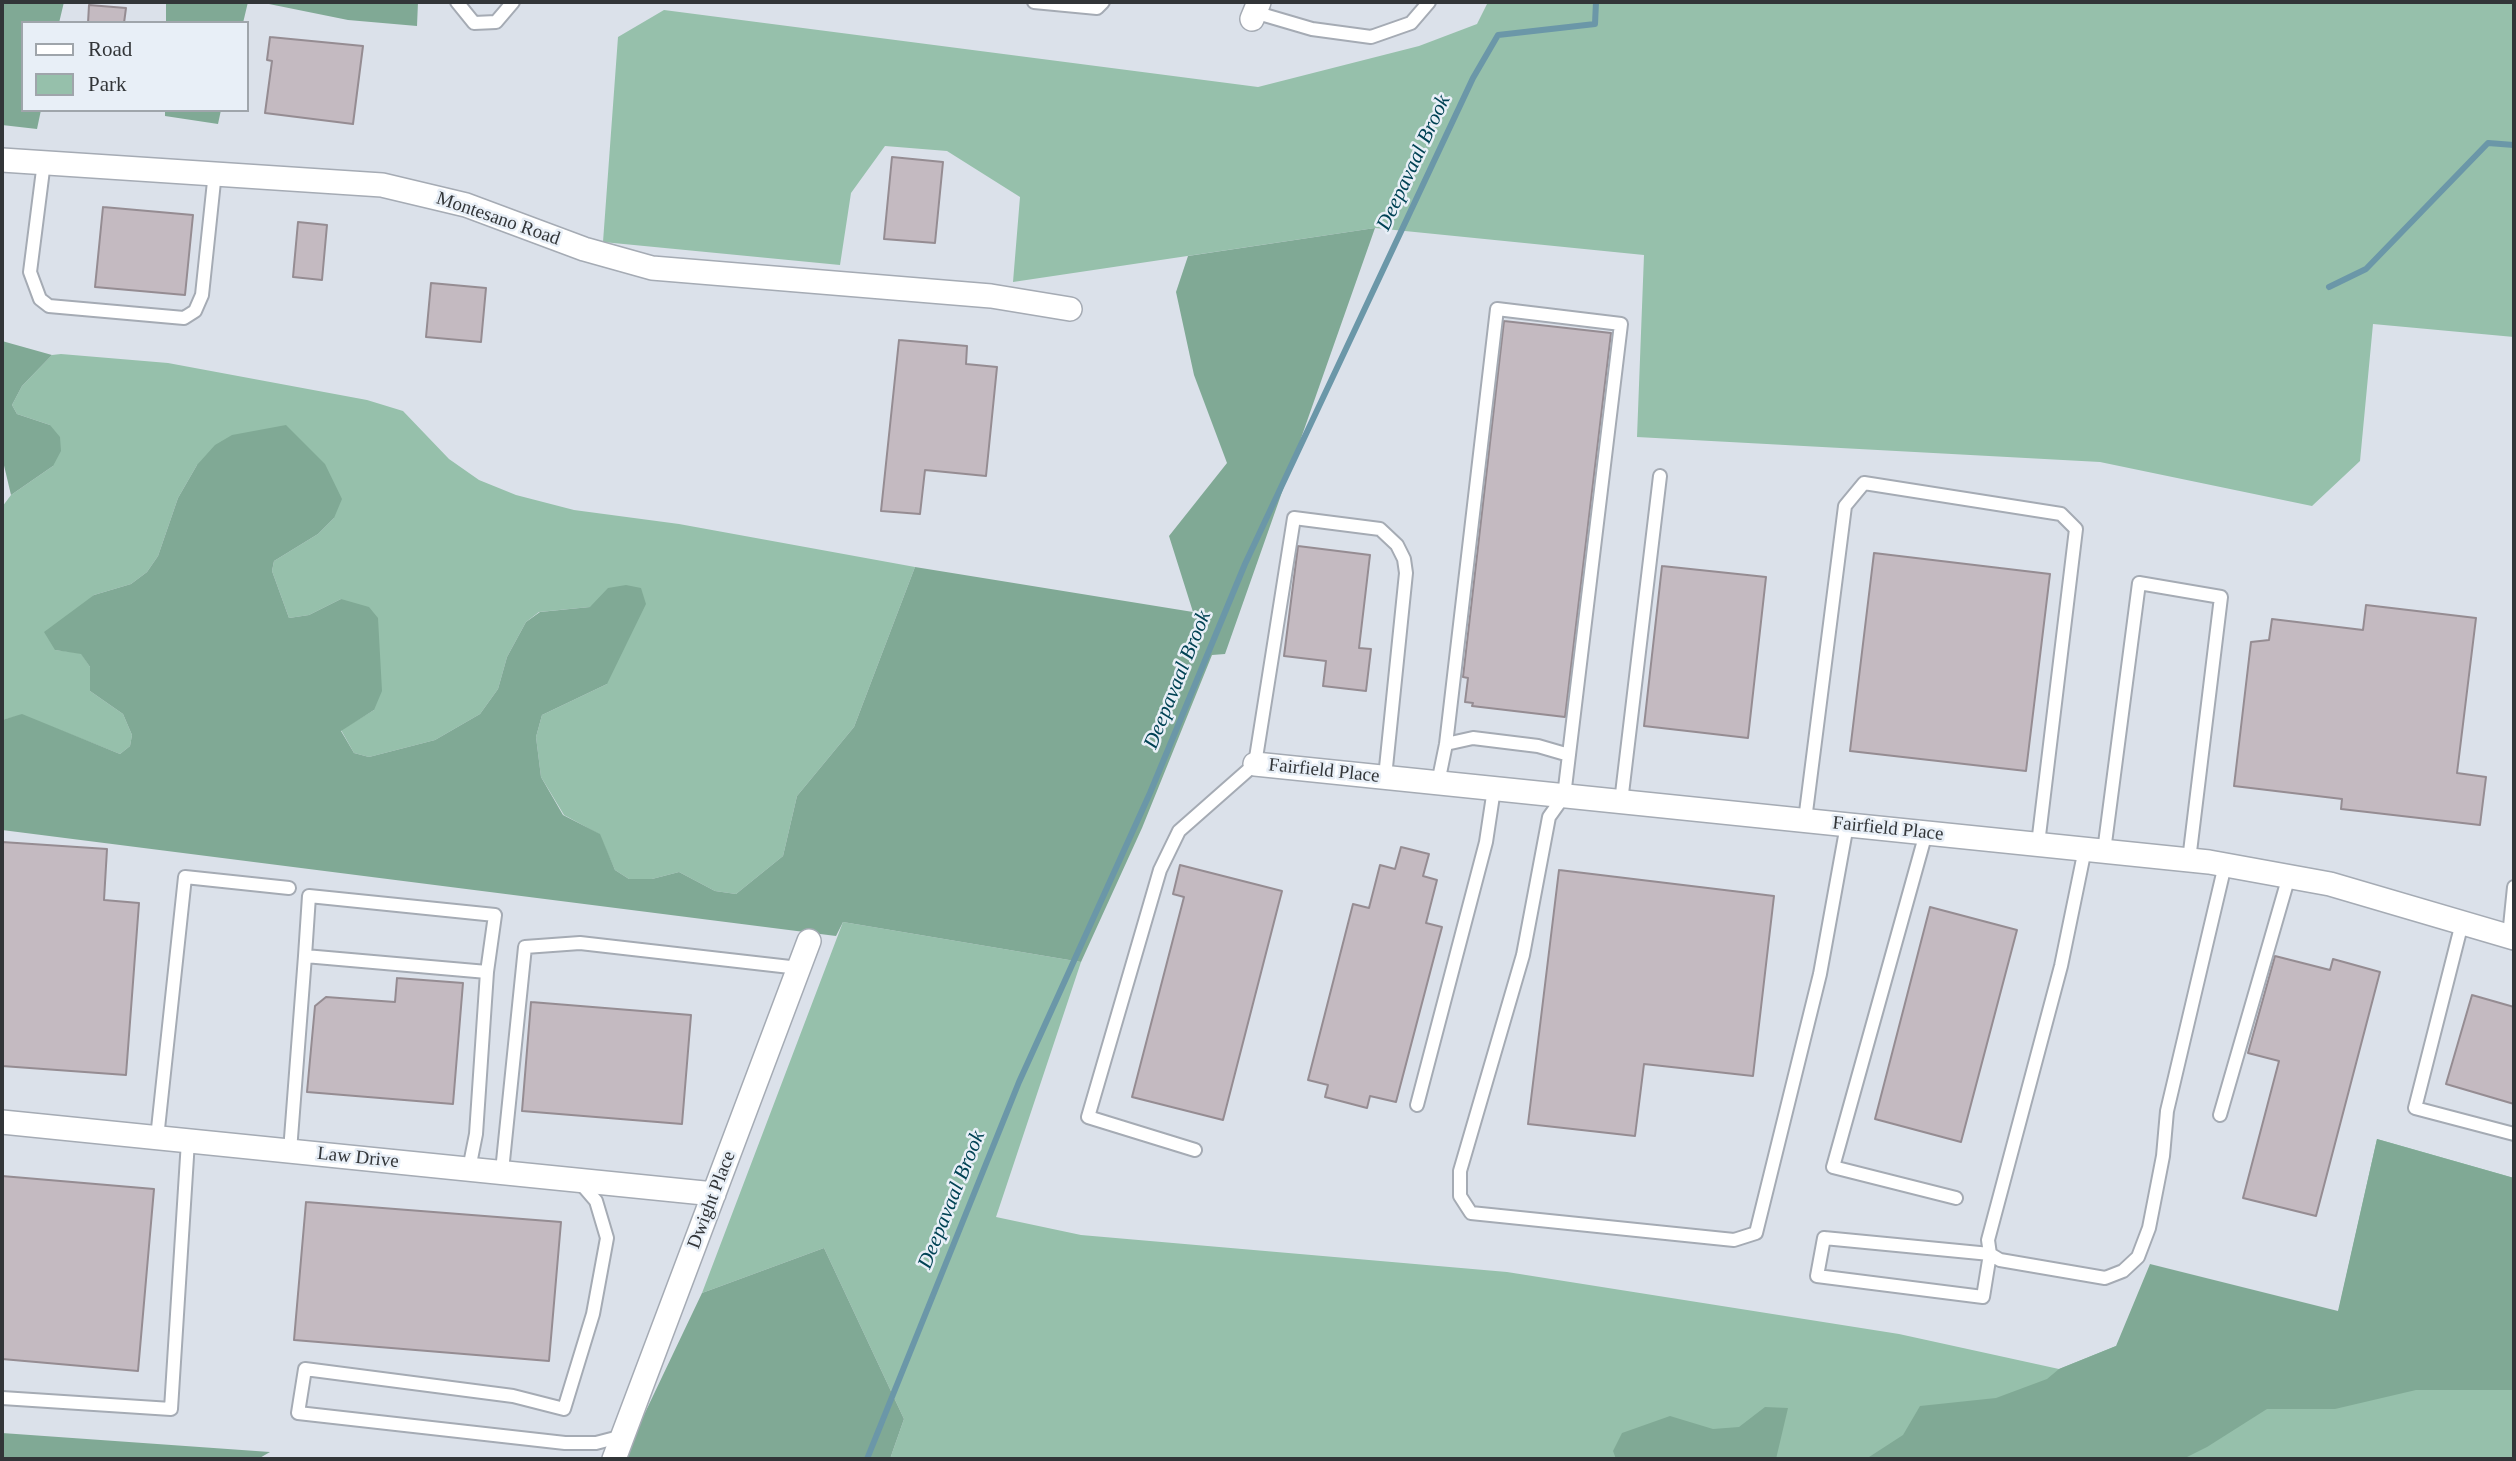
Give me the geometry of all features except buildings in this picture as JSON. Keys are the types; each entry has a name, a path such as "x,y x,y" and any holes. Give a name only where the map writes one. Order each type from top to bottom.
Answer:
{"street":[{"name":"Montesano Road","path":"2,160 382,185 466,205 584,249 652,268 991,296 1070,309"},
{"name":"Fairfield Place","path":"1255,764 2189,860 2330,884 2512,937"},
{"name":"Dwight Place","path":"614,1459 809,941"},
{"name":"Law Drive","path":"2,1122 714,1194"}],"lane":[{"path":"457,2 474,23 496,22 513,2"},
{"path":"1034,2 1097,8 1103,2"},
{"path":"1255,11 1312,29 1371,37 1411,23 1429,2"},
{"path":"44,162 30,272 40,299 49,306 184,318 195,311 202,295 215,172"},
{"path":"1438,783 1446,744 1497,309 1621,324 1564,796 1549,817 1523,955 1460,1171 1460,1196 1471,1213 1734,1240 1756,1233 1820,974 1847,825"},
{"path":"1621,802 1660,476"},
{"path":"1805,820 1845,506 1864,483 2061,514 2076,529 2039,844"},
{"path":"1195,1150 1088,1117 1160,870 1179,831 1255,764 1294,518 1380,529 1397,545 1404,559 1406,573 1385,777"},
{"path":"2189,860 2221,597 2139,583 2094,850 1988,1240 1990,1254 1983,1297 1817,1276 1824,1238 1990,1254 2000,1260 2105,1278 2123,1271 2138,1257 2149,1228 2163,1156 2166,1111 2225,865"},
{"path":"1446,744 1473,738 1538,746 1569,755"},
{"path":"1417,1105 1486,842 1494,789"},
{"path":"1926,833 1832,1167 1956,1198"},
{"path":"2220,1115 2289,876"},
{"path":"157,1138 185,877 289,888"},
{"path":"2512,937 2514,887"},
{"path":"290,1151 309,896 495,915 487,972 476,1134 469,1169"},
{"path":"2462,923 2415,1108 2514,1134"},
{"path":"502,1171 525,947 580,943 799,968"},
{"path":"306,956 487,972"},
{"path":"2,1398 171,1409 188,1141"},
{"path":"578,1180 596,1201 607,1238 593,1314 564,1409 513,1396 305,1369 298,1413 565,1443 596,1443 623,1436"}],"green space":[{"path":"2,2 64,2 59,21 21,21 21,112 41,112 37,129 2,125"},
{"path":"166,2 248,2 243,21 166,21"},
{"path":"259,2 418,2 417,26 348,20"},
{"path":"1488,2 2514,2 2514,337 2373,324 2360,461 2312,506 2100,462 1637,437 1644,255 1375,228 1013,282 1020,197 947,151 885,146 851,193 840,265 603,242 618,37 664,10 1258,87 1419,46 1477,24"},
{"path":"165,112 221,112 218,124 165,116"},
{"path":"1375,228 1225,654 1212,655 1142,828 1081,962 843,922 836,936 2,830 2,720 22,714 120,754 130,746 132,735 123,714 90,691 90,667 81,654 55,650 44,632 94,595 131,584 147,572 158,556 178,498 197,465 215,445 232,435 286,425 325,464 342,499 334,518 318,534 274,561 272,571 289,618 309,615 341,599 369,607 378,618 382,691 374,710 341,731 354,753 369,757 435,740 480,714 498,689 507,657 526,622 540,612 590,607 608,588 626,585 641,588 646,604 607,684 542,715 536,737 541,777 563,815 600,834 615,870 629,879 652,879 679,872 715,891 736,894 783,856 797,796 854,727 915,567 1193,612 1169,536 1227,463 1194,375 1176,292 1188,256"},
{"path":"2,341 52,355 22,386 12,405 17,414 50,425 60,437 61,451 53,466 11,495 2,457"},
{"path":"52,355 168,363 367,400 403,411 449,459 479,480 516,495 574,510 679,524 915,567 854,727 797,796 783,856 736,894 715,891 679,872 652,879 629,879 615,870 599,834 564,815 541,777 536,737 542,715 607,684 590,607 539,612 526,622 507,657 498,689 480,714 435,740 369,757 354,753 341,730 374,710 341,599 309,615 289,618 272,571 274,561 318,534 334,518 197,465 178,498 158,556 147,572 131,584 94,595 55,650 81,653 90,667 90,691 123,714 132,735 130,746 120,754 22,715 2,720 2,507 11,495 53,466 50,425 17,414 12,405 22,386"},
{"path":"843,922 1081,962 996,1217 1081,1235 1507,1272 1899,1334 2059,1369 2116,1346 2325,1371 2377,1139 2514,1178 2514,1459 890,1459 904,1419 824,1248 702,1293"},
{"path":"2377,1139 2514,1178 2514,1390 2416,1390 2335,1409 2267,1409 2183,1459 1866,1459 1903,1435 1920,1406 1996,1398 2047,1379 2059,1369 2116,1346 2150,1264 2338,1311"},
{"path":"824,1248 904,1419 890,1459 623,1459 702,1293"},
{"path":"1765,1407 1788,1408 1776,1459 1616,1459 1613,1451 1622,1433 1670,1416 1713,1429 1739,1427"},
{"path":"2,1433 270,1452 258,1459 2,1459"}],"waterway":[{"name":"Deepavaal Brook","path":"867,1459 1019,1082 1150,793 1245,564 1473,78 1498,35 1595,24 1596,2"},
{"path":"2329,287 2366,269 2488,143 2514,145"}]}
